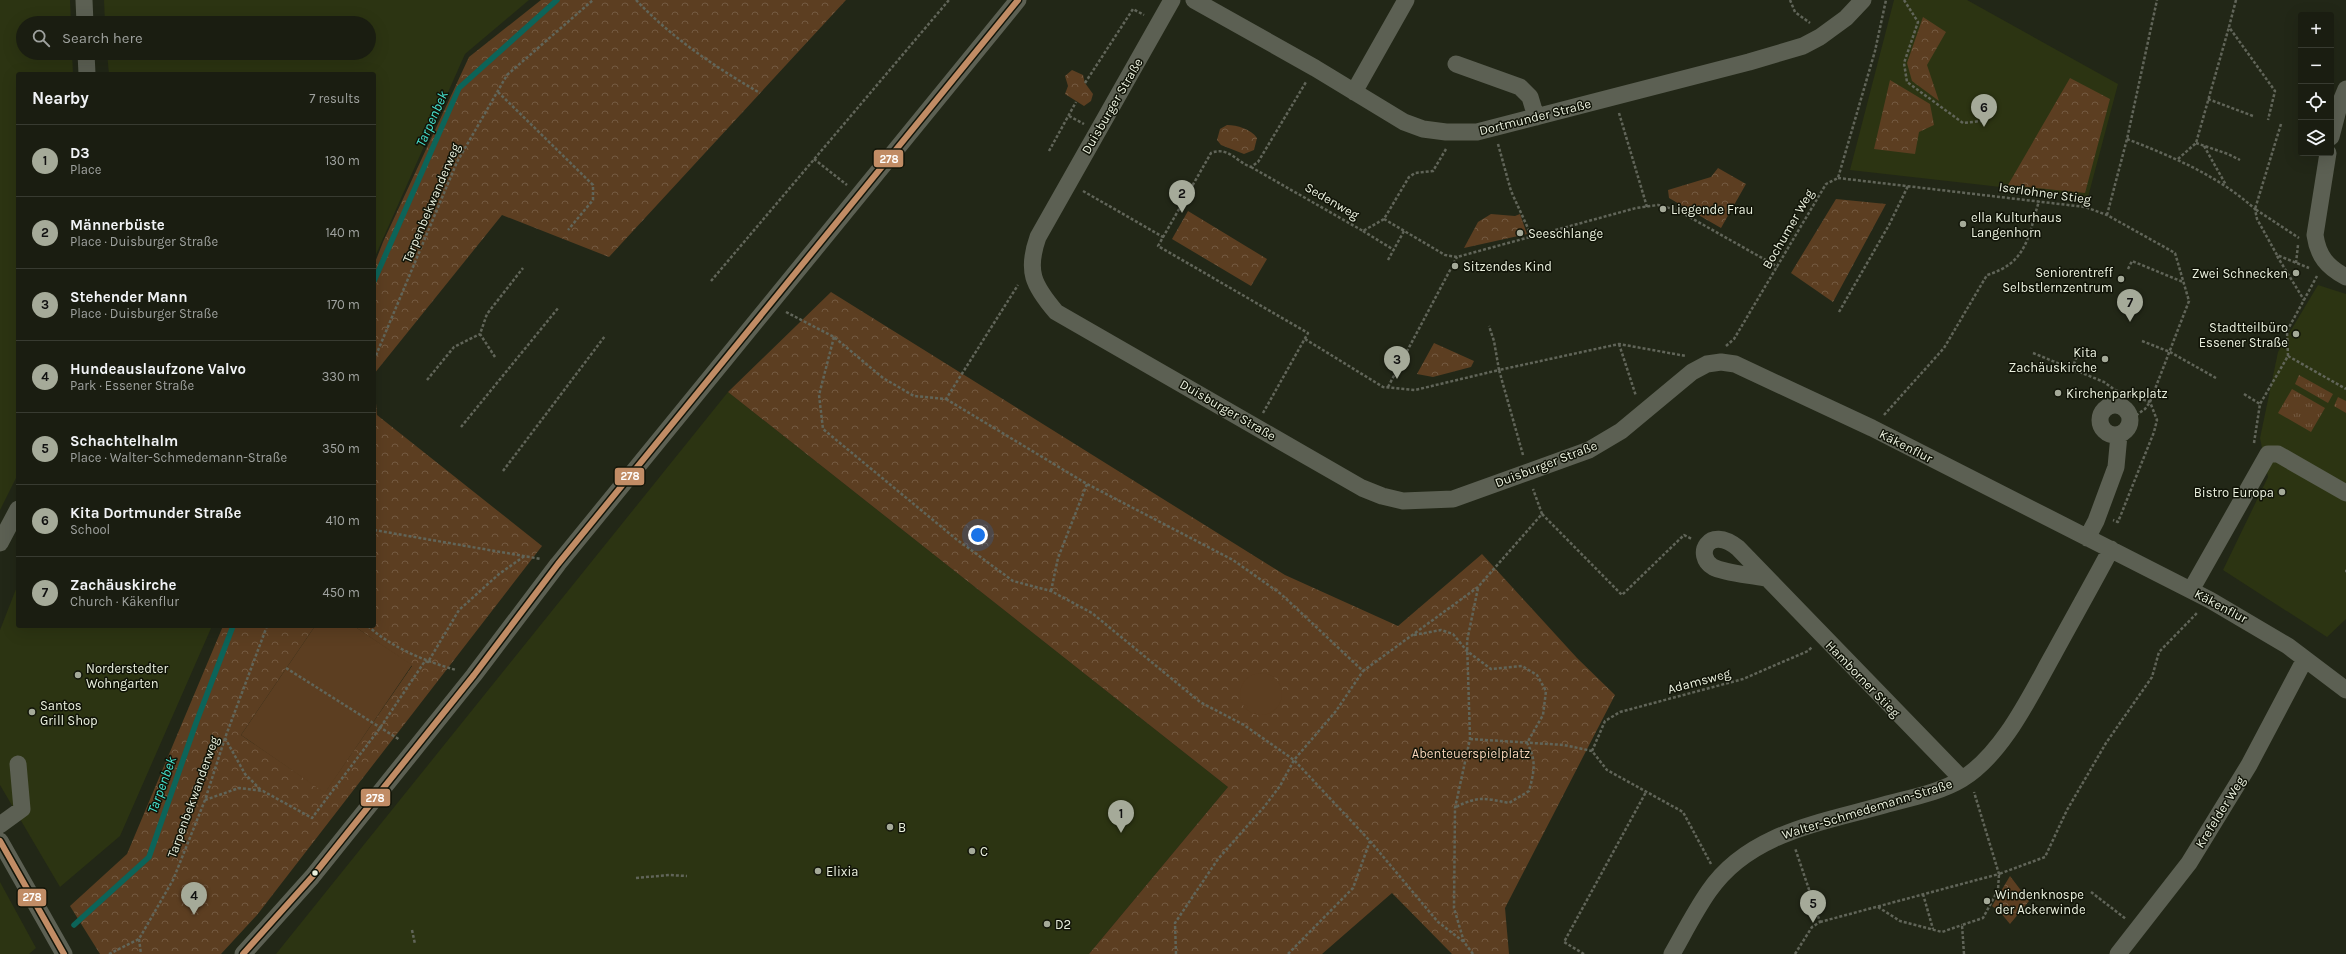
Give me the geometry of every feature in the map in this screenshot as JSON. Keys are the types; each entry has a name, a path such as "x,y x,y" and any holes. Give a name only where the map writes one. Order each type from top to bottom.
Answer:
{"street":[{"path":"84,0 85,16"},
{"path":"243,954 312,877 474,675 558,564 1018,0"},
{"name":"Duisburger Straße","path":"1172,0 1038,237 1030,266 1036,286 1056,312 1362,488 1382,496 1403,501 1453,499 1589,450 1621,431 1692,372 1714,363"},
{"name":"Dortmunder Straße","path":"1194,0 1315,68 1404,122 1423,129 1446,132 1477,132 1775,55 1803,46 1820,37 1846,18 1863,0"},
{"path":"1354,92 1406,0"},
{"path":"86,60 87,72"},
{"path":"1456,64 1520,87 1530,97 1536,117"},
{"path":"2334,125 2339,106 2346,89"},
{"path":"2327,156 2307,237 2317,249 2324,262 2346,277"},
{"name":"Käkenflur","path":"1714,363 1735,364 1746,368 1872,428 2191,590 2251,622 2305,659 2346,690"},
{"path":"2113,404 2123,406 2130,414 2131,420 2128,429 2119,435 2109,434 2102,428 2100,418 2104,409 2113,404"},
{"path":"2087,538 2116,467 2119,435"},
{"path":"2191,590 2268,454 2278,454 2346,493"},
{"path":"0,543 16,513"},
{"name":"Hamborner Stieg","path":"1706,546 1712,540 1719,538 1728,539 1962,779"},
{"path":"1706,546 1704,554 1706,561 1714,567 1765,578"},
{"name":"Walter-Schmedemann-Straße","path":"1672,954 1700,904 1719,878 1748,852 1790,831 1935,791 1962,779 1987,758 2009,731 2111,549"},
{"name":"Krefelder Weg","path":"2118,954 2189,863 2250,765 2305,659"},
{"path":"0,825 22,809 18,764"},
{"path":"0,841 61,950"}],"path":[{"name":"Tarpenbekwanderweg","path":"376,355 457,162 508,75 593,0"},
{"path":"636,0 655,20 716,67 760,93"},
{"path":"711,281 949,0"},
{"path":"1790,0 1795,12 1816,28 1820,37"},
{"path":"1838,178 1875,51 1886,0"},
{"path":"1904,0 1918,22 1904,63 1907,82 1963,122 1980,121 1993,101"},
{"path":"2107,215 2127,139 2157,0"},
{"path":"2178,159 2196,143 2236,0"},
{"path":"1085,83 1133,9 1148,17"},
{"path":"2229,27 2275,91 2268,120"},
{"path":"1251,167 1258,162 1315,68"},
{"path":"498,92 593,185 594,200 568,230"},
{"path":"1615,97 1646,207"},
{"path":"2208,99 2253,116"},
{"path":"1049,151 1076,102"},
{"path":"2281,124 2255,208 2256,219 2304,300"},
{"path":"1494,128 1512,191 1532,236"},
{"name":"Sedenweg","path":"1163,236 1211,153 1219,150 1229,152 1242,164 1251,167 1363,231 1384,219 1409,177 1415,173 1433,171 1446,149 1446,132"},
{"path":"2127,139 2178,159 2227,185 2255,208 2307,237 2296,263"},
{"path":"2196,143 2240,160"},
{"path":"2204,145 2227,185"},
{"path":"814,159 860,195"},
{"name":"Iserlohner Stieg","path":"1838,178 2085,207 2107,215 2175,253 2189,300 2150,402 2145,409 2131,420"},
{"name":"Bochumer Weg","path":"1714,363 1734,339 1826,184 1838,178"},
{"path":"1069,182 1163,236 1158,246 1308,333 1256,427"},
{"path":"1839,312 1889,225 1908,186"},
{"path":"1872,428 1944,348 1987,275 2004,270 2016,259 2024,246 2039,201"},
{"path":"1384,219 1445,255 1457,256 1658,205 1677,210 1778,267"},
{"path":"1363,231 1394,250"},
{"path":"1388,260 1404,231"},
{"path":"2277,255 2313,270"},
{"path":"1388,387 1457,256"},
{"path":"2128,269 2132,261 2184,282"},
{"path":"946,399 1030,266"},
{"path":"427,380 454,347 480,334 487,314 523,268"},
{"path":"2254,447 2260,404 2288,356 2287,331 2319,272"},
{"path":"771,304 834,337 883,378 914,396 946,399 1087,484 1233,560 1281,594 1363,671"},
{"path":"461,427 559,306"},
{"path":"1489,326 1494,341 1499,370 1527,472 1542,514 1622,595 1684,535 1706,546"},
{"path":"480,334 495,357"},
{"path":"503,471 605,336"},
{"path":"834,337 819,396 823,429 956,539 1013,581 1051,591 1092,613 1200,702 1244,724 1294,760 1370,841 1438,922 1464,942 1473,954"},
{"path":"1305,339 1383,387 1414,390 1619,344 1692,357 1714,363"},
{"path":"2142,341 2170,352 2216,378"},
{"path":"1619,344 1641,414"},
{"path":"2072,368 2080,348"},
{"path":"2033,353 2104,382 2115,390 2150,402 2155,411 2157,420 2118,522 2098,513"},
{"path":"2288,356 2346,389"},
{"path":"2244,394 2260,404"},
{"path":"1051,591 1058,558 1087,484"},
{"path":"1176,954 1175,923 1218,859 1276,792 1294,760 1336,711 1363,671 1478,587 1542,514"},
{"path":"376,530 526,555 558,564"},
{"path":"225,738 245,774 262,791 312,818 380,728 425,661 428,662 459,610 500,574 526,555"},
{"path":"1464,942 1454,908 1455,808 1470,739 1466,641 1478,587"},
{"path":"1795,954 1812,927 1820,922 1999,874 2045,857 2067,810 2106,744 2152,677 2159,652 2210,600"},
{"name":"Tarpenbekwanderweg","path":"139,939 173,880 205,800 225,738 266,628"},
{"path":"370,628 377,634 428,662 474,675"},
{"path":"1414,635 1441,630 1453,634 1467,651 1491,669 1522,666 1538,675 1546,691 1542,714 1527,743"},
{"name":"Adamsweg","path":"1592,751 1605,721 1620,712 1743,679 1808,651 1823,638"},
{"path":"286,668 414,749"},
{"path":"1470,739 1564,745 1592,751 1607,770 1683,812 1719,878"},
{"path":"1455,808 1471,799 1483,797 1509,803 1529,791 1535,766 1532,753 1527,743"},
{"path":"1878,906 1900,921 1942,932 1983,918 1998,890 1999,874 1975,793 1962,779"},
{"path":"205,800 239,788 262,791"},
{"path":"1584,954 1564,942 1646,792"},
{"path":"1790,831 1820,922"},
{"path":"1288,954 1354,888 1370,841"},
{"path":"636,878 669,875 686,876"},
{"path":"2091,892 2138,929"},
{"path":"1923,894 1933,929"},
{"path":"1962,925 1964,954"},
{"path":"412,930 415,944"},
{"path":"109,954 139,939 141,954"}],"shaded area":[{"path":"0,0 70,0 71,16 16,16 16,60 72,60 73,72 16,72 16,478 0,510"},
{"path":"104,0 529,0 465,54 376,254 376,72 109,72 108,60 376,60 376,16 105,16"},
{"path":"1894,0 1967,0 2118,84 2088,197 1850,170"},
{"path":"2318,285 2346,294 2346,619 2327,637 2223,570 2268,477 2260,438 2278,352"},
{"path":"728,392 1228,787 1089,954 276,954"},
{"path":"16,589 16,628 211,628 120,836 60,887 0,785 0,630"},
{"path":"0,882 36,948 29,954 0,954"}],"green space":[{"path":"541,0 846,0 609,257 502,215 376,372 376,260 469,57"},
{"path":"1923,17 1946,32 1927,65 1939,101 1912,81 1907,63"},
{"path":"1072,70 1083,75 1085,83 1093,94 1091,101 1084,106 1065,94 1068,86 1065,76"},
{"path":"2070,78 2110,99 2085,193 2008,185"},
{"path":"1890,80 1930,104 1934,125 1919,132 1915,154 1874,149"},
{"path":"1227,125 1244,128 1251,132 1257,138 1254,150 1244,154 1221,145 1217,140 1220,129"},
{"path":"1718,168 1746,184 1721,228 1669,198 1668,190 1711,177"},
{"path":"1836,199 1886,204 1833,302 1791,273"},
{"path":"1188,211 1267,259 1251,286 1172,239"},
{"path":"1491,214 1515,216 1520,214 1527,234 1464,248 1478,222"},
{"name":"Abenteuerspielplatz","path":"831,292 1285,575 1398,626 1482,554 1577,658 1615,695 1505,908 1509,954 1452,954 1392,893 1322,954 1089,954 1228,787 728,392"},
{"path":"1434,343 1474,361 1471,367 1433,377 1417,374"},
{"path":"2299,375 2333,394 2328,403 2295,384"},
{"path":"2292,389 2325,408 2311,432 2278,413"},
{"path":"2338,397 2346,401 2346,413 2334,406"},
{"path":"376,403 377,415 542,546 257,915 221,954 100,954 70,906 127,854 222,628 314,628 241,735 325,792 412,666 357,628 376,628"},
{"path":"314,628 357,628 412,665 325,793 241,735"},
{"path":"1257,673 1265,673 1273,676 1279,682 1282,694 1279,706 1273,712 1265,715 1257,715 1249,712 1243,706 1240,698 1240,690 1243,682 1249,676"},
{"path":"2010,876 2029,901 2010,924 2000,912 1992,906"}],"waterway":[{"name":"Tarpenbek","path":"376,276 459,88 557,0"},
{"name":"Tarpenbek","path":"74,925 149,857 196,723 232,628"}],"transit line":[{"name":"278","path":"243,954 312,877 474,675 558,564 1018,0"},
{"name":"278","path":"0,841 64,954"}],"place":[{"name":"Kita Dortmunder Straße","path":"1984,127"},
{"name":"Liegende Frau","path":"1663,209"},
{"name":"Männerbüste","path":"1182,213"},
{"name":"ella Kulturhaus Langenhorn","path":"1963,224"},
{"name":"Seeschlange","path":"1520,233"},
{"name":"Sitzendes Kind","path":"1455,266"},
{"name":"Zwei Schnecken","path":"2296,273"},
{"name":"Seniorentreff Selbstlernzentrum","path":"2121,279"},
{"name":"Zachäuskirche","path":"2130,322"},
{"name":"Stadtteilbüro Essener Straße","path":"2296,334"},
{"name":"Kita Zachäuskirche","path":"2105,359"},
{"name":"Stehender Mann","path":"1397,379"},
{"name":"Kirchenparkplatz","path":"2058,393"},
{"name":"Bistro Europa","path":"2282,492"},
{"name":"Norderstedter Wohngarten","path":"78,675"},
{"name":"Santos Grill Shop","path":"32,712"},
{"name":"B","path":"890,827"},
{"name":"D3","path":"1121,833"},
{"name":"C","path":"972,851"},
{"name":"Elixia","path":"818,871"},
{"name":"Windenknospe der Ackerwinde","path":"1987,901"},
{"name":"Hundeauslaufzone Valvo","path":"194,915"},
{"name":"Schachtelhalm","path":"1813,923"},
{"name":"D2","path":"1047,924"}]}
